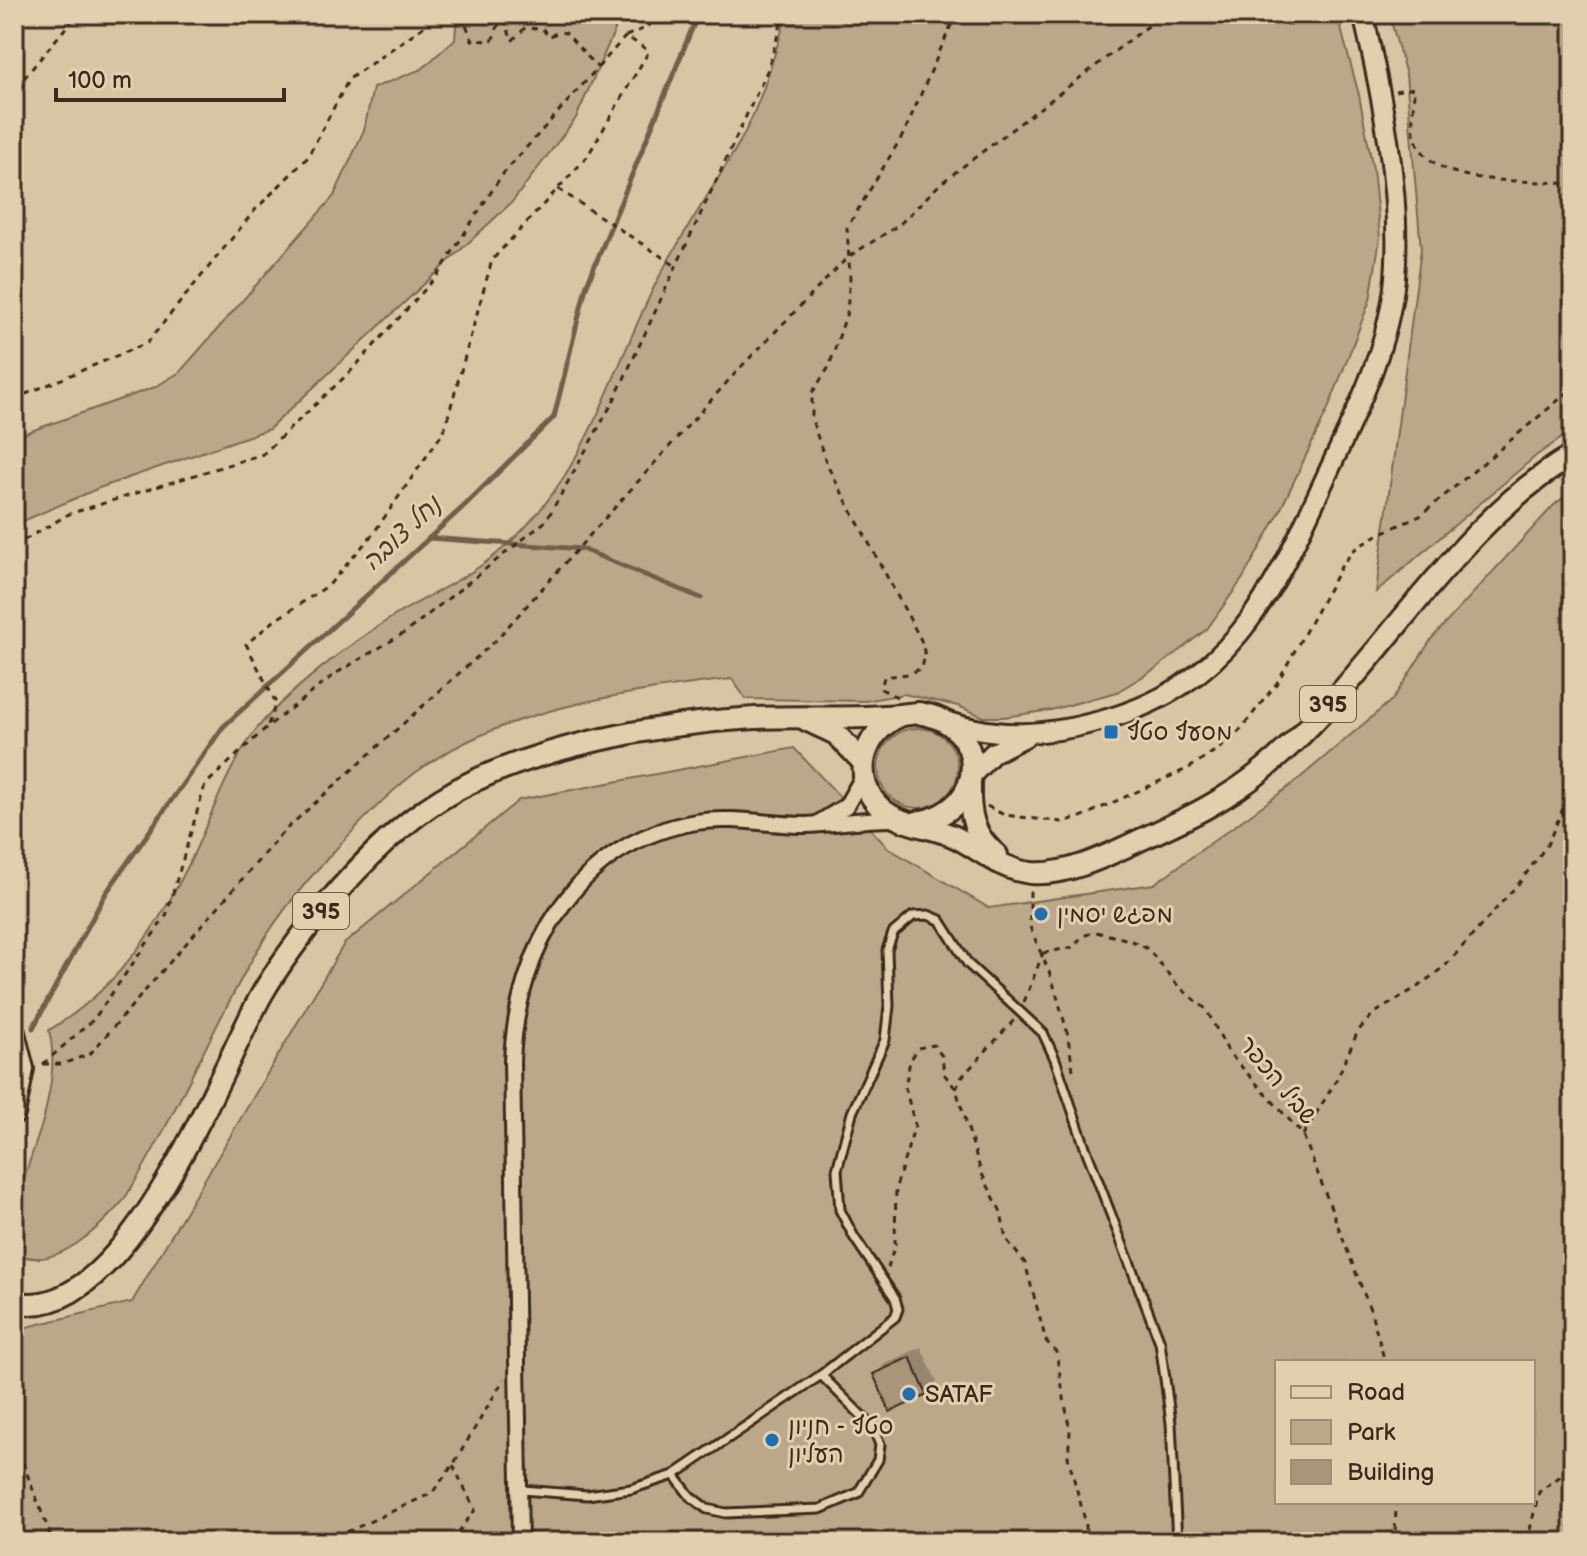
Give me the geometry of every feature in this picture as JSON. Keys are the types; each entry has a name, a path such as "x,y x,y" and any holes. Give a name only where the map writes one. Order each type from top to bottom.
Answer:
{"main road":[{"path":"948,722 982,733 1032,734 1131,713 1164,699 1194,679 1246,626 1300,532 1367,388 1387,327 1396,238 1393,186 1364,18"},
{"name":"395","path":"784,718 823,726 864,769 875,802 908,821 954,836 980,854 1021,870 1067,867 1110,854 1199,813 1247,783 1306,729 1502,510 1542,473 1573,455"},
{"path":"864,769 872,738 881,728 911,714"},
{"name":"395","path":"14,1302 26,1305 50,1301 68,1293 98,1273 123,1249 215,1093 252,1014 280,967 350,878 422,811 487,774 583,745 670,728 784,718 911,714 948,722"},
{"path":"948,722 968,745 970,811 974,827 992,851 1021,870"},
{"path":"908,821 935,820 950,811 963,799 971,779 993,753 1032,734"},
{"path":"14,1033 33,1066 14,1114"}],"street":[{"path":"800,825 814,824 837,814 854,795 864,769"},
{"path":"520,1542 522,1490 513,1035 521,994 548,926 583,877 616,851 681,825 712,820 800,825 908,821"}],"lane":[{"path":"522,1490 587,1495 631,1489 674,1475 821,1375 895,1317 898,1309 887,1285 854,1237 840,1210 837,1170 852,1113 885,1040 889,1006 887,950 893,933 913,916 928,915 940,920 968,964 1021,1009 1043,1033 1055,1059 1085,1147 1160,1342 1171,1423 1177,1542"},
{"path":"674,1475 690,1496 707,1509 726,1513 820,1509 858,1493 878,1460 880,1445 873,1427 821,1375"}],"path":[{"path":"14,85 25,77 77,14"},
{"path":"14,399 147,343 255,210 307,158 349,79 423,27 423,14"},
{"path":"462,14 472,40 492,41 500,21 505,21 512,41 525,28 543,29 548,37 566,33 598,68"},
{"path":"14,546 69,514 263,454 351,371 437,276 502,175 626,36 648,27 657,14"},
{"path":"33,1066 94,1019 166,916 205,785 267,727 335,674 406,632 546,521 614,400 768,69 784,14"},
{"path":"911,714 910,703 881,689 884,677 908,674 922,668 925,655 921,640 827,465 812,420 812,393 829,367 847,312 850,277 847,228 904,133 956,14"},
{"path":"33,1066 62,1064 90,1054 284,831 495,641 738,370 848,257 899,225 940,184 1164,14"},
{"path":"1277,14 1364,18"},
{"path":"267,727 276,703 246,644 274,621 329,585 373,534 444,431 492,260 587,157 649,51 626,36"},
{"path":"1378,93 1414,88 1414,134 1418,145 1431,159 1453,173 1477,179 1535,179 1573,185"},
{"path":"558,188 676,266"},
{"path":"971,779 990,809 1004,815 1062,822 1150,787 1233,739 1277,683 1342,565 1355,549 1420,516 1573,388"},
{"path":"1303,1135 1336,1081 1358,1031 1373,1014 1446,965 1520,882 1547,845 1573,786"},
{"path":"1021,870 1030,927 1043,953 1067,1031 1076,1089"},
{"name":"שביל הכפר","path":"1043,953 1074,947 1082,936 1096,932 1130,940 1148,949 1179,987 1206,1009 1229,1053 1303,1135 1371,1312 1384,1360"},
{"path":"956,1089 961,1078 1005,1034 1021,1009 1043,953"},
{"path":"887,1285 892,1278 888,1267 895,1244 896,1187 915,1125 905,1087 910,1061 918,1048 934,1045 942,1056 944,1074 956,1089 981,1172 1001,1212 1006,1239 1025,1263 1046,1341 1056,1352 1070,1432 1068,1457 1086,1524 1086,1542"},
{"path":"1573,1216 1565,1237 1563,1257 1571,1297 1573,1347"},
{"path":"325,1542 432,1493 453,1465 498,1385 519,1366"},
{"path":"1527,1542 1539,1492 1566,1472 1573,1416"},
{"path":"14,1440 53,1542"},
{"path":"451,1542 475,1510 453,1465"},
{"path":"1395,1542 1396,1504"}],"green space":[{"path":"457,14 616,14 617,25 576,118 512,202 269,429 99,488 14,525 14,437 155,387 180,372 334,196 364,130 373,88 422,69 455,39"},
{"path":"787,14 1337,14 1359,95 1373,169 1380,238 1370,300 1328,409 1278,515 1243,578 1207,629 1158,667 1117,692 1051,710 984,717 958,706 904,694 865,701 746,699 732,679 566,706 486,733 449,751 415,773 374,809 312,876 278,919 249,965 157,1143 123,1201 91,1233 63,1251 49,1257 20,1255 14,1226 49,1095 52,1063 49,1030 72,1015 113,979 147,936 189,864 244,746 268,716 359,639 494,556 525,528 550,497 591,428 657,281 750,122"},
{"path":"1389,14 1573,14 1573,430 1537,455 1376,592 1421,249 1406,75"},
{"path":"1573,490 1573,1542 14,1542 14,1330 132,1302 344,944 519,800 794,748 888,848 989,908 1154,884 1294,783 1393,699 1432,638 1554,505"},
{"path":"918,728 933,731 946,740 955,753 958,768 955,783 946,796 933,805 918,808 903,805 890,796 881,783 878,768 881,753 890,740 903,731"}],"building":[{"path":"910,1357 927,1395 890,1412 873,1374"}],"waterway":[{"name":"נחל צובה","path":"33,1028 106,893 223,727 463,507 554,417 586,287 698,14"},
{"path":"429,538 582,549 701,598"}],"place":[{"name":"מסעף סטף","path":"1111,732"},
{"name":"מפגש יסמין","path":"1041,914"},
{"name":"SATAF","path":"909,1394"},
{"name":"סטף - חניון העליון","path":"772,1440"}]}
